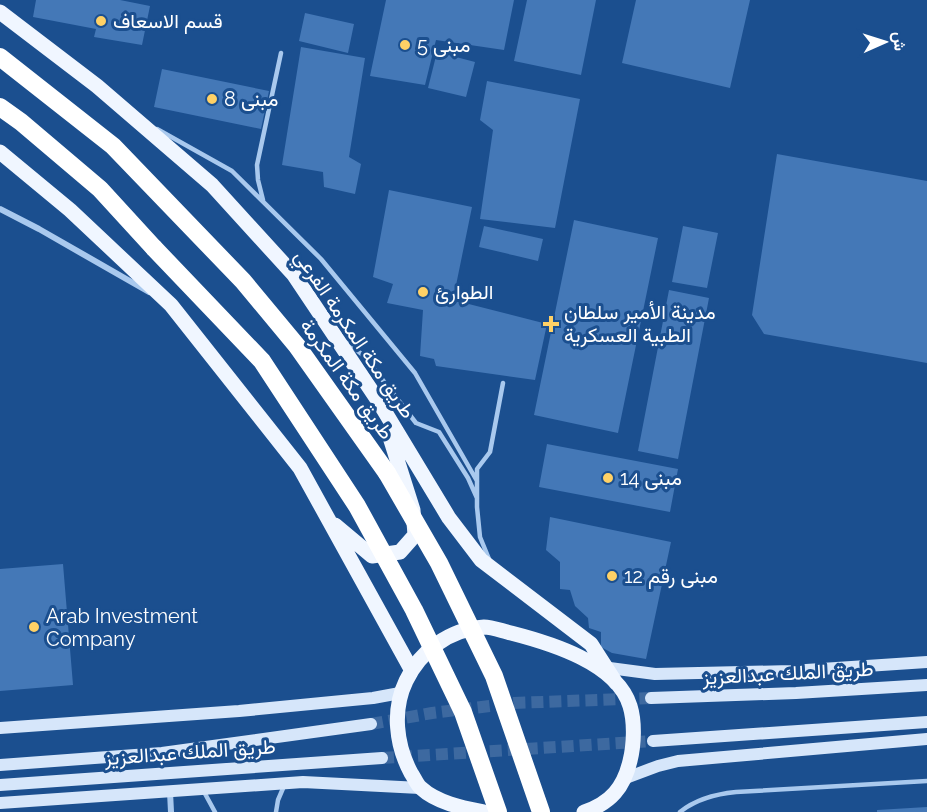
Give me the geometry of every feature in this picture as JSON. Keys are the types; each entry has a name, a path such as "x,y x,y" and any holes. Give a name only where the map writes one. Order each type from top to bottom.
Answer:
{"highway":[{"name":"طريق مكة المكرمة","path":"0,57 30,78 113,146 243,281 297,346 387,472 439,563 494,676 541,812"},
{"path":"0,109 21,122 100,189 262,361 357,506 414,610 463,712 498,812"}],"main road":[{"name":"طريق مكة المكرمة الفرعي","path":"0,12 96,86 212,185 294,275 379,402 449,518 481,560 591,644 599,667 616,682 630,706 633,732 632,753 626,778"},
{"path":"0,152 70,210 171,305 300,468 411,669"},
{"path":"328,519 372,556 400,552 415,535 413,510 379,402"},
{"path":"484,812 444,806 420,788 403,759 396,726 400,693 411,669 436,643 455,633 485,627 537,640 599,667 655,674 791,671 927,662"},
{"name":"طريق الملك عبدالعزيز","path":"651,698 796,693 927,685"},
{"path":"0,728 239,711 373,698 400,693"},
{"path":"653,741 927,722"},
{"name":"طريق الملك عبدالعزيز","path":"0,765 162,753 371,724"},
{"path":"606,812 612,797 626,778 650,768 678,761 927,739"},
{"name":"طريق الملك عبدالعزيز","path":"0,785 382,758"},
{"path":"0,803 303,782 420,788"},
{"path":"584,812 612,797"}],"street":[{"path":"0,209 171,305"},
{"path":"170,792 171,812"}],"lane":[{"path":"263,200 257,165 281,54"},
{"path":"129,114 232,171 321,259 415,374 477,481"},
{"path":"329,328 364,356 416,423 439,432 468,478 477,498"},
{"path":"495,571 480,537 477,469 490,452 504,383"},
{"path":"680,812 689,804 718,794 927,782"},
{"path":"276,812 285,783"},
{"path":"203,790 215,812"}],"building":[{"name":"قسم الاسعاف","path":"36,0 120,0 150,6 142,45 94,37 96,29 33,17"},
{"name":"مبنى 5","path":"386,0 514,0 504,50 436,40 425,85 370,76"},
{"path":"527,0 596,0 581,75 514,61"},
{"path":"636,0 750,0 730,88 622,63"},
{"path":"305,13 354,24 348,53 299,41"},
{"path":"301,47 365,58 349,157 361,164 355,194 324,187 323,172 282,165"},
{"path":"437,52 475,62 466,97 428,88"},
{"name":"مبنى 8","path":"162,69 269,91 261,129 154,107"},
{"path":"487,81 580,99 555,228 480,219 493,130 480,120"},
{"path":"777,154 927,181 927,363 764,334 752,315"},
{"name":"الطوارئ","path":"389,190 472,207 453,300 547,324 535,380 436,366 434,359 420,356 423,310 387,303 393,284 373,277"},
{"path":"574,220 658,238 618,433 534,415"},
{"path":"484,226 543,239 538,261 479,247"},
{"path":"683,226 718,233 707,288 672,282"},
{"path":"669,290 709,298 678,459 638,451"},
{"name":"مبنى 14","path":"547,444 678,469 670,512 539,487"},
{"name":"مبنى رقم 12","path":"550,517 671,542 646,659 612,653 601,647 601,632 589,628 588,618 575,606 570,590 560,589 560,562 546,550"},
{"name":"Arab Investment Company","path":"63,564 73,685 0,691 0,569"},
{"path":"927,807 927,812 877,812 877,810"}],"tunnel":[{"path":"371,724 432,713 514,703 651,698"},
{"path":"382,758 653,741"}],"place":[{"name":"قسم الاسعاف","path":"101,21"},
{"name":"مبنى 5","path":"405,45"},
{"name":"مبنى 8","path":"212,99"},
{"name":"الطوارئ","path":"423,292"},
{"name":"مدينة الأمير سلطان الطبية العسكرية","path":"551,324"},
{"name":"مبنى 14","path":"608,478"},
{"name":"مبنى رقم 12","path":"612,576"},
{"name":"Arab Investment Company","path":"34,627"}]}
